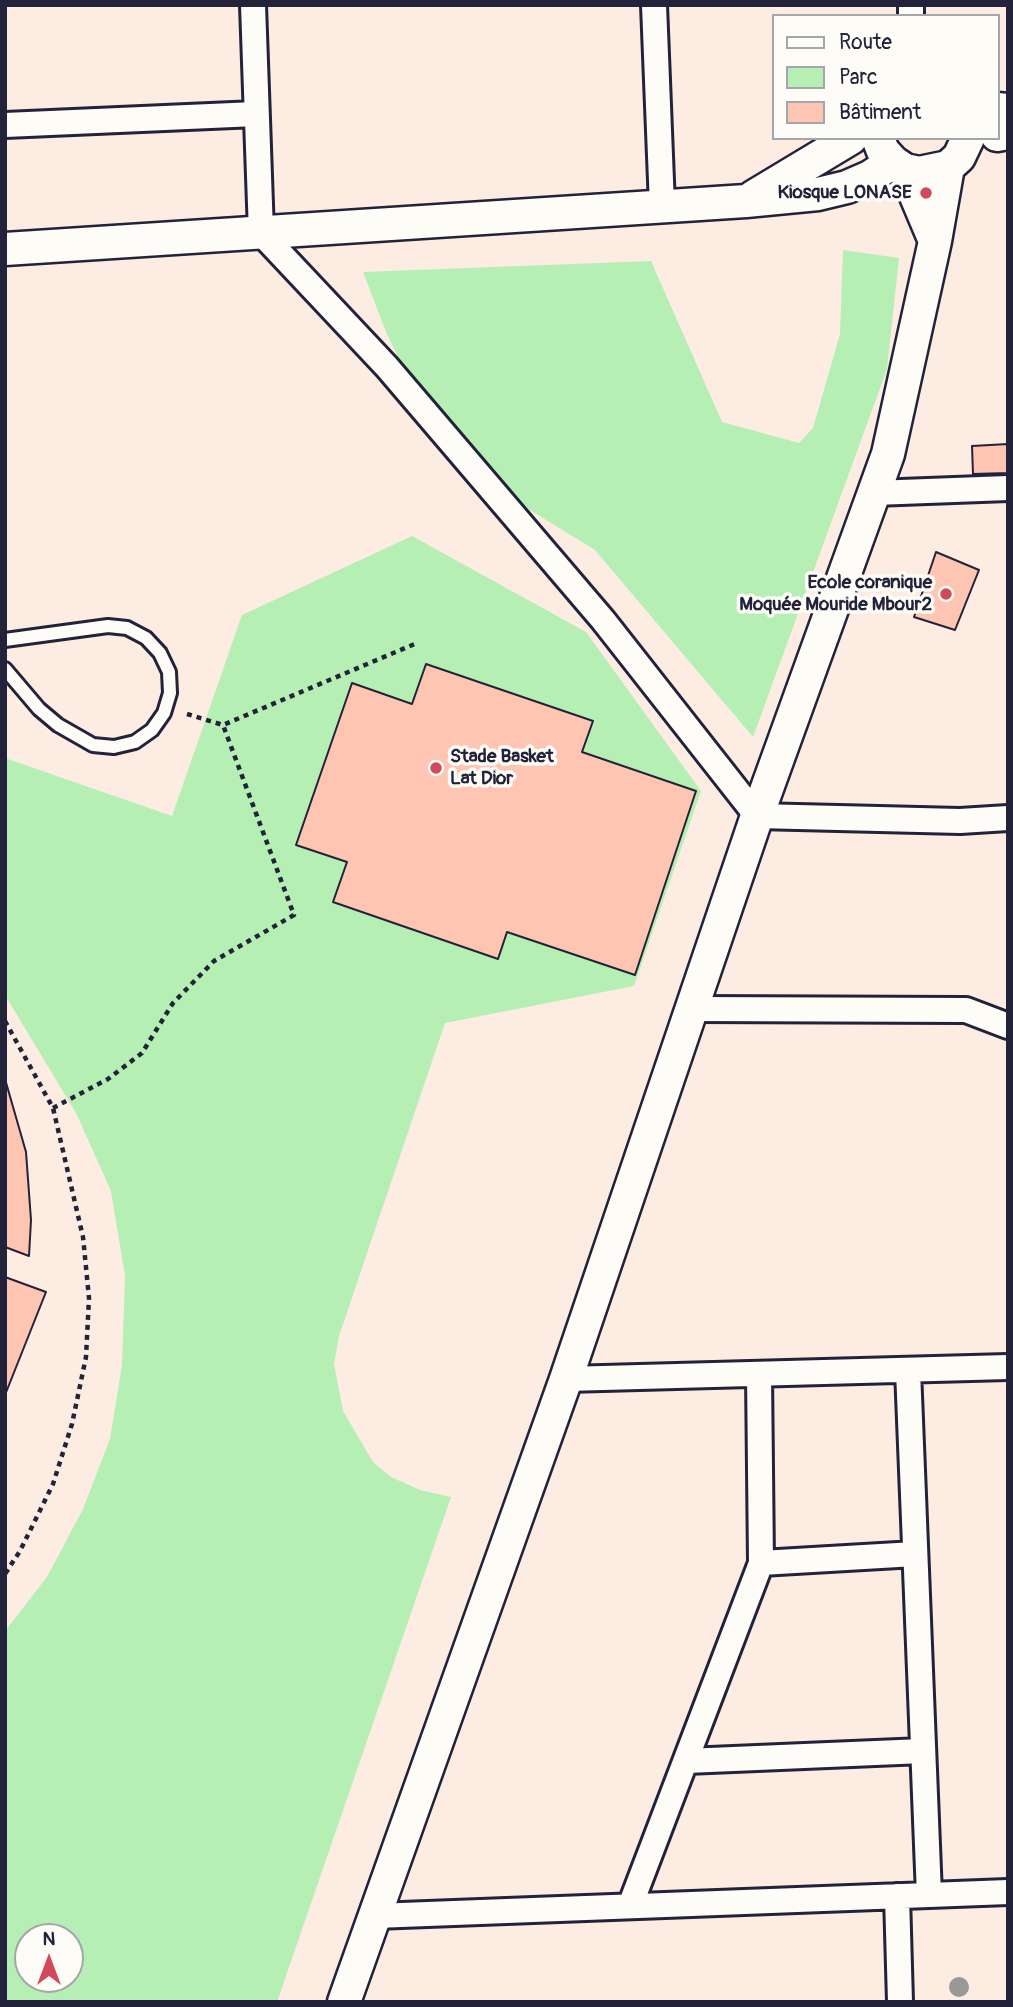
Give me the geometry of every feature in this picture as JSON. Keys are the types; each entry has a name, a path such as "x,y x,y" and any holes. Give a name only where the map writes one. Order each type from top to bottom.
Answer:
{"street":[{"path":"253,5 261,233 387,367 603,620 757,816"},
{"path":"653,5 662,206"},
{"path":"5,125 256,114"},
{"path":"746,201 847,140"},
{"path":"892,157 935,172 967,147"},
{"path":"344,2002 566,1379 757,816 888,454 935,241 967,147"},
{"path":"5,249 746,201 818,194 848,187 870,177 892,157"},
{"path":"892,157 935,241"},
{"path":"874,493 1008,488"},
{"path":"757,816 960,821 1008,818"},
{"path":"692,1009 966,1010 1008,1026"},
{"path":"566,1379 1008,1367"},
{"path":"908,1370 929,1895"},
{"path":"630,1906 761,1563 759,1374"},
{"path":"761,1563 915,1554"},
{"path":"686,1761 923,1751"},
{"path":"375,1916 1008,1892"},
{"path":"897,1896 900,2002"}],"lane":[{"path":"5,640 108,626 127,628 146,638 160,653 169,672 170,693 167,707 152,730 135,742 114,747 93,745 58,726 39,709 5,669"}],"path":[{"path":"167,707 223,726 416,643"},
{"path":"53,1108 108,1079 142,1053 173,1003 214,961 294,915 223,726"},
{"path":"5,1021 53,1108 83,1237 89,1298 86,1357 72,1424 53,1484 20,1551 5,1574"}],"green space":[{"path":"843,250 899,258 887,369 753,737 595,550 530,510 461,452 422,407 386,332 363,272 651,261 722,422 799,443 813,428 840,334"},
{"path":"412,536 586,632 701,791 634,986 445,1023 339,1336 334,1364 343,1411 373,1462 391,1477 420,1490 451,1497 277,2002 5,2002 5,1631 47,1577 83,1509 110,1439 122,1365 125,1276 111,1191 76,1113 5,995 5,758 172,816 242,615"}],"building":[{"path":"1008,444 1008,473 973,474 972,446"},
{"name":"Ecole coranique Moquée Mouride Mbour2","path":"936,552 979,570 955,630 914,617"},
{"path":"426,664 593,721 582,752 696,791 635,975 507,932 498,959 333,902 347,862 296,845 352,683 412,704"},
{"path":"5,1079 26,1152 31,1220 29,1256 5,1247"},
{"path":"5,1277 46,1292 5,1395"}],"place":[{"name":"Kiosque LONASE","path":"926,193"},
{"name":"Ecole coranique Moquée Mouride Mbour2","path":"946,594"},
{"name":"Stade Basket Lat Dior","path":"436,768"}]}
